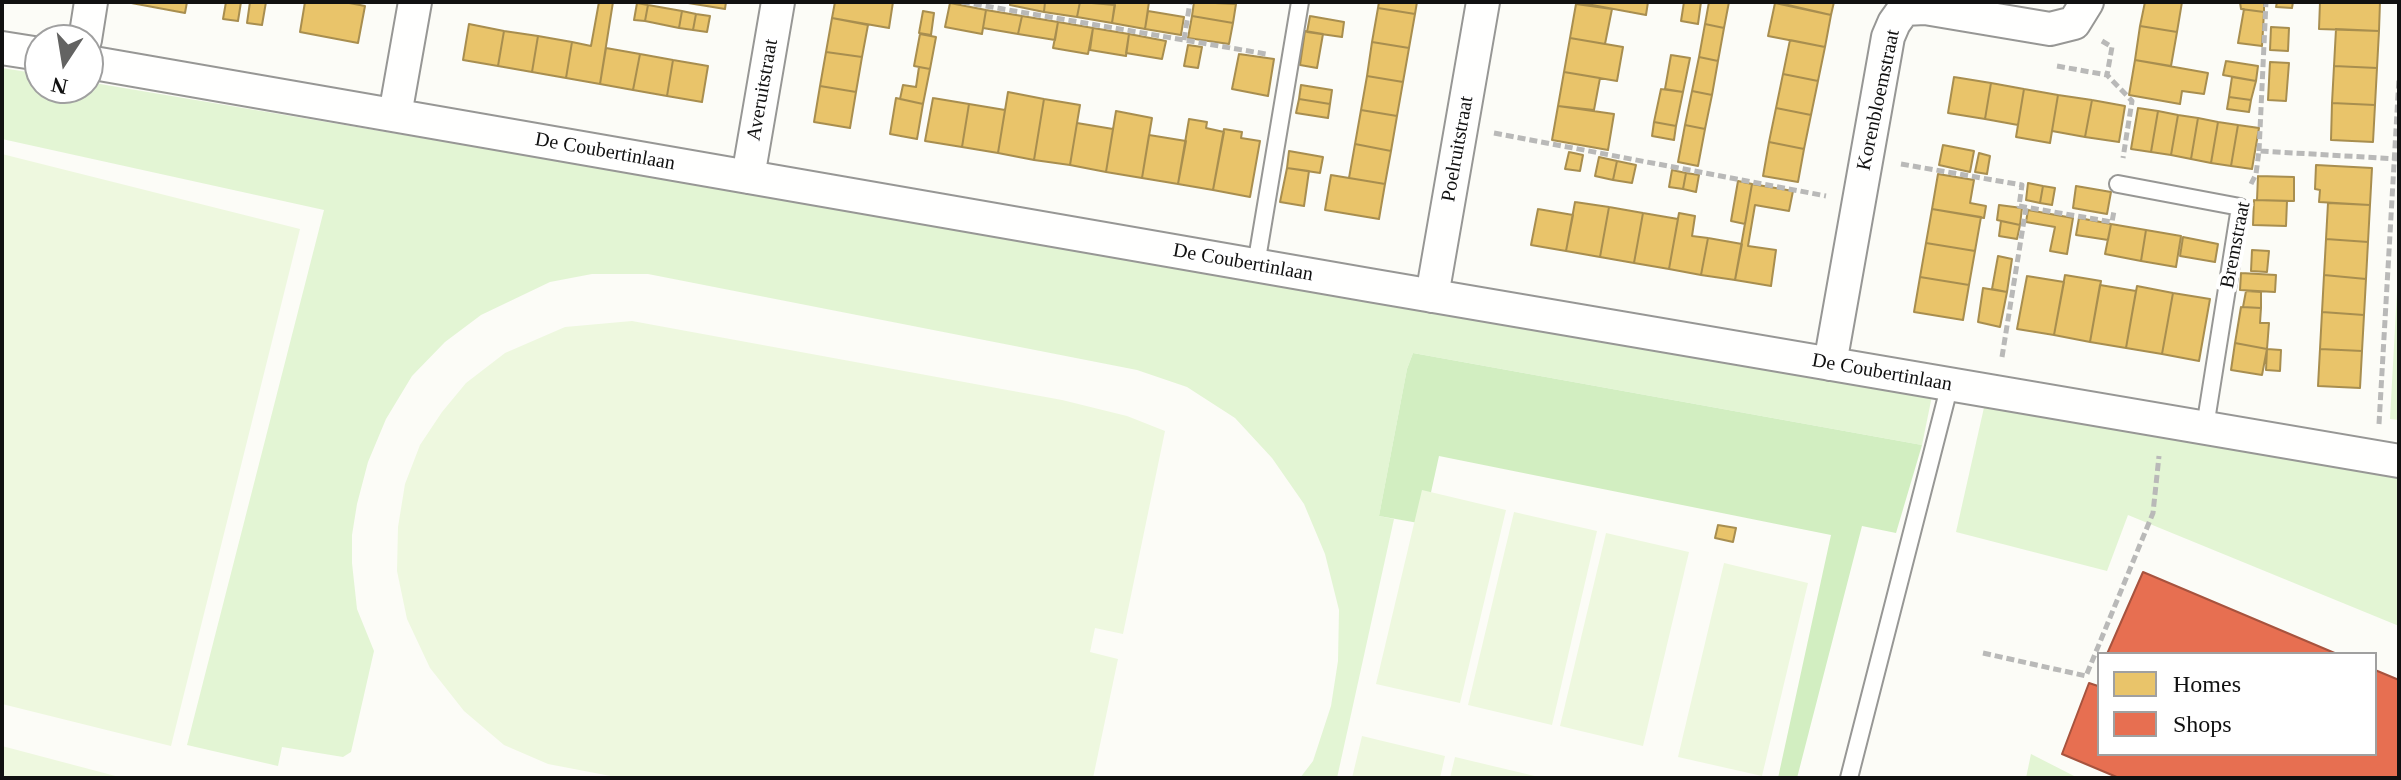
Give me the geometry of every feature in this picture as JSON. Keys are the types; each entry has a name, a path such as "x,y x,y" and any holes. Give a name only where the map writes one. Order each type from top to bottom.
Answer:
{"street":[{"path":"88,24 91,2"},
{"path":"395,115 415,2"},
{"name":"Averuitstraat","path":"748,177 778,2"},
{"name":"Poelruitstraat","path":"1432,296 1483,2"},
{"name":"Korenbloemstraat","path":"1830,364 1888,37 1904,9 1925,8 2050,29 2080,12"},
{"path":"2,48 24,51"},
{"name":"De Coubertinlaan","path":"104,65 2388,459"}],"lane":[{"path":"1256,265 1300,2"},
{"path":"2118,184 2240,207"},
{"name":"Bremstraat","path":"2205,427 2240,207"},
{"path":"1849,778 1950,384"}],"path":[{"path":"962,2 1291,59"},
{"path":"1184,40 1190,2"},
{"name":"Bremstraat","path":"2240,207 2256,174 2259,151 2266,2"},
{"path":"1866,158 2022,185 2019,206 2112,222 2132,101 2107,75 2112,47 2080,12"},
{"path":"2388,459 2399,78"},
{"path":"1461,127 1859,203"},
{"path":"2259,151 2397,158"},
{"path":"1997,392 2026,208"},
{"path":"1983,653 2086,676 2153,513 2163,420"}],"green space":[{"path":"2,68 24,71 24,104 104,104 104,85 1933,391 1922,445 1413,353 1407,369 1379,516 1394,519 1337,778 1300,778 1313,761 1331,706 1338,661 1339,610 1325,554 1304,504 1272,458 1235,418 1187,387 1137,370 648,274 592,274 550,282 481,315 445,342 412,376 386,419 368,462 352,535 357,609 374,651 351,752 343,757 282,747 278,766 187,745 324,210 2,139"},
{"path":"2,154 300,229 171,746 2,704"},
{"path":"2399,255 2399,420 2390,419"},
{"path":"632,321 1062,400 1127,416 1165,431 1123,634 1095,628 1090,652 1118,659 1093,778 621,778 548,764 504,745 464,711 430,668 407,619 397,571 398,527 405,484 420,445 466,383 505,353 565,327"},
{"path":"1413,353 1922,445 1896,533 1862,526 1797,778 1778,778 1831,535 1439,456 1424,524 1379,516 1407,369"},
{"path":"1985,403 2399,478 2399,626 2128,515 2107,571 1956,532"},
{"path":"1422,490 1506,510 1460,703 1376,684"},
{"path":"1514,512 1597,531 1552,725 1468,705"},
{"path":"1606,533 1689,552 1643,746 1560,726"},
{"path":"1724,563 1808,583 1762,776 1678,757"},
{"path":"1362,736 1445,756 1440,778 1352,778"},
{"path":"2,746 123,778 2,778"},
{"path":"2031,754 2078,778 2026,778"},
{"path":"1455,757 1539,777 1450,778"}],"building: Homes":[{"path":"126,2 187,2 185,13"},
{"path":"226,2 241,2 238,21 223,19"},
{"path":"250,2 266,2 262,25 247,23"},
{"path":"305,2 344,2 365,6 358,43 300,32"},
{"path":"599,2 613,2 600,84 566,78 572,42 591,46"},
{"path":"682,2 726,2 725,9"},
{"path":"835,2 893,2 889,28 832,18"},
{"path":"1010,2 1045,2 1044,12 1010,5"},
{"path":"1045,2 1080,2 1077,17 1044,12"},
{"path":"1080,2 1115,5 1112,23 1077,17"},
{"path":"1115,2 1149,2 1145,29 1112,23"},
{"path":"1194,2 1236,4 1233,23 1192,16"},
{"path":"1379,2 1417,2 1415,14 1378,8"},
{"path":"1576,2 1648,2 1646,15"},
{"path":"1684,2 1701,2 1698,24 1681,21"},
{"path":"1709,2 1729,2 1724,28 1705,24"},
{"path":"1775,2 1834,2 1831,15"},
{"path":"2145,2 2182,2 2177,32 2140,26"},
{"path":"2240,2 2264,2 2264,12 2241,9"},
{"path":"2277,2 2293,2 2292,8 2276,7"},
{"path":"2320,2 2380,2 2379,31 2319,29"},
{"path":"637,3 648,5 645,21 634,20"},
{"path":"950,3 986,10 982,34 945,27"},
{"path":"1775,3 1831,15 1825,47 1768,36"},
{"path":"1576,4 1612,9 1605,44 1570,38"},
{"path":"648,5 682,11 679,28 645,21"},
{"path":"1378,8 1415,14 1409,48 1372,42"},
{"path":"2244,9 2264,12 2262,46 2238,43"},
{"path":"986,10 1022,16 1018,34 983,28"},
{"path":"682,11 696,14 693,30 679,28"},
{"path":"923,11 934,13 931,35 919,33"},
{"path":"1148,11 1184,17 1181,35 1145,29"},
{"path":"696,14 710,16 707,32 693,30"},
{"path":"1022,16 1058,22 1055,40 1018,34"},
{"path":"1192,16 1233,23 1229,44 1188,38"},
{"path":"1310,16 1344,22 1342,37 1307,32"},
{"path":"832,18 868,25 862,57 826,52"},
{"path":"1058,22 1093,28 1088,54 1053,48"},
{"path":"469,24 504,31 498,66 463,60"},
{"path":"1705,24 1724,28 1718,61 1699,57"},
{"path":"2140,26 2177,32 2171,66 2135,60"},
{"path":"2271,27 2289,28 2288,51 2270,50"},
{"path":"1093,28 1129,34 1126,56 1090,50"},
{"path":"2336,29 2379,31 2377,68 2334,66"},
{"path":"504,31 538,36 532,72 498,66"},
{"path":"1305,31 1323,34 1317,68 1300,65"},
{"path":"920,34 936,37 930,69 914,66"},
{"path":"1129,34 1166,41 1162,59 1126,53"},
{"path":"538,36 572,42 566,78 532,72"},
{"path":"1570,38 1623,47 1617,81 1564,72"},
{"path":"1790,40 1825,47 1818,81 1783,74"},
{"path":"1372,42 1409,48 1403,82 1367,76"},
{"path":"1188,45 1202,47 1198,68 1184,66"},
{"path":"606,48 640,54 633,90 600,84"},
{"path":"826,52 862,57 856,92 820,86"},
{"path":"640,54 673,60 667,96 633,90"},
{"path":"1239,54 1274,59 1268,96 1232,89"},
{"path":"1671,55 1690,58 1683,92 1665,89"},
{"path":"1699,57 1718,61 1712,95 1692,91"},
{"path":"673,60 708,66 702,102 667,96"},
{"path":"2135,60 2208,73 2204,94 2182,91 2180,104 2129,95"},
{"path":"2226,61 2258,66 2256,81 2223,75"},
{"path":"2270,62 2289,63 2286,101 2268,100"},
{"path":"2334,66 2377,68 2375,105 2332,103"},
{"path":"919,67 930,69 923,104 900,99 903,85 916,87"},
{"path":"1564,72 1600,78 1594,110 1558,106"},
{"path":"1783,74 1818,81 1811,115 1776,108"},
{"path":"1367,76 1403,82 1397,116 1361,110"},
{"path":"1954,77 1991,83 1985,119 1948,113"},
{"path":"2232,77 2256,81 2251,100 2229,97"},
{"path":"1991,83 2024,89 2018,125 1985,119"},
{"path":"1301,85 1332,90 1330,104 1299,99"},
{"path":"820,86 856,92 850,128 814,122"},
{"path":"1661,89 1683,92 1676,126 1654,122"},
{"path":"2024,89 2058,95 2050,143 2016,137"},
{"path":"1692,91 1712,95 1705,129 1685,125"},
{"path":"1008,92 1044,99 1034,160 998,153"},
{"path":"2058,95 2092,100 2085,137 2052,131"},
{"path":"2229,97 2251,100 2249,112 2227,109"},
{"path":"896,98 923,104 917,139 890,134"},
{"path":"933,98 969,104 962,147 925,141"},
{"path":"1044,99 1080,105 1070,165 1034,160"},
{"path":"1299,99 1330,104 1328,118 1296,113"},
{"path":"2092,100 2125,106 2119,142 2085,137"},
{"path":"2332,103 2375,105 2373,142 2331,140"},
{"path":"969,104 1005,110 998,153 962,147"},
{"path":"1558,106 1614,114 1608,150 1552,140"},
{"path":"1776,108 1811,115 1804,149 1769,142"},
{"path":"2138,108 2158,111 2151,152 2131,149"},
{"path":"1361,110 1397,116 1391,151 1355,144"},
{"path":"1116,111 1152,118 1142,178 1106,172"},
{"path":"2158,111 2178,115 2171,155 2151,152"},
{"path":"2178,115 2198,118 2191,159 2171,155"},
{"path":"2198,118 2218,122 2211,163 2191,159"},
{"path":"1189,119 1207,122 1206,128 1224,132 1213,190 1178,184"},
{"path":"1654,122 1676,126 1674,140 1652,136"},
{"path":"2218,122 2238,125 2231,166 2211,163"},
{"path":"1077,123 1113,129 1106,172 1070,165"},
{"path":"1685,125 1705,129 1698,166 1678,162"},
{"path":"2238,125 2259,128 2252,169 2231,166"},
{"path":"1224,129 1242,132 1241,138 1260,141 1250,197 1213,190"},
{"path":"1149,135 1186,141 1178,184 1142,178"},
{"path":"1769,142 1804,149 1798,182 1763,176"},
{"path":"1355,144 1391,151 1385,184 1349,178"},
{"path":"1943,145 1974,151 1970,172 1939,165"},
{"path":"1289,151 1323,157 1320,173 1287,168"},
{"path":"1569,152 1583,155 1580,171 1565,169"},
{"path":"1979,153 1990,156 1987,174 1975,172"},
{"path":"1599,157 1617,161 1613,180 1595,176"},
{"path":"1617,161 1636,165 1632,183 1613,180"},
{"path":"2316,165 2372,168 2370,205 2319,202 2320,190 2315,189"},
{"path":"1287,168 1309,171 1304,206 1280,202"},
{"path":"1672,170 1686,173 1683,189 1669,187"},
{"path":"1686,173 1699,175 1696,192 1683,189"},
{"path":"1938,174 1974,180 1970,203 1986,206 1984,218 1932,209"},
{"path":"1331,175 1385,184 1379,219 1325,210"},
{"path":"2258,176 2294,177 2294,201 2257,200"},
{"path":"1738,181 1752,184 1745,224 1731,221"},
{"path":"2028,183 2043,186 2040,203 2026,200"},
{"path":"1752,184 1793,191 1789,211 1755,205 1748,246 1776,250 1771,286 1735,280"},
{"path":"2043,186 2055,188 2052,205 2040,203"},
{"path":"2076,186 2111,192 2107,214 2073,208"},
{"path":"2254,200 2287,201 2286,226 2253,225"},
{"path":"1575,202 1609,207 1600,257 1566,251"},
{"path":"2328,203 2370,205 2368,242 2326,239"},
{"path":"1999,205 2022,208 2020,225 1997,220"},
{"path":"1609,207 1643,213 1634,263 1600,257"},
{"path":"1538,209 1573,215 1566,251 1531,245"},
{"path":"1932,209 1981,217 1975,251 1926,243"},
{"path":"2028,210 2073,218 2067,254 2050,251 2055,227 2026,222"},
{"path":"1643,213 1678,219 1669,269 1634,263"},
{"path":"1679,213 1695,216 1692,236 1708,238 1701,275 1669,269"},
{"path":"2079,218 2111,224 2108,240 2076,235"},
{"path":"2001,221 2020,225 2017,239 1999,236"},
{"path":"2111,224 2146,230 2141,261 2105,254"},
{"path":"2146,230 2181,236 2176,267 2141,261"},
{"path":"2183,237 2218,244 2215,262 2180,256"},
{"path":"1708,238 1742,244 1735,280 1701,275"},
{"path":"2326,239 2368,242 2366,279 2324,275"},
{"path":"1926,243 1975,251 1969,285 1920,277"},
{"path":"2252,250 2269,251 2267,272 2251,271"},
{"path":"1998,256 2012,259 2007,292 1992,289"},
{"path":"2241,273 2276,275 2275,292 2240,290"},
{"path":"2065,275 2101,281 2090,342 2054,335"},
{"path":"2324,275 2366,279 2364,315 2322,312"},
{"path":"2027,276 2064,282 2054,335 2017,329"},
{"path":"1920,277 1969,285 1963,320 1914,312"},
{"path":"2100,285 2136,291 2126,348 2090,342"},
{"path":"2137,286 2173,293 2162,354 2126,348"},
{"path":"1983,288 2007,292 2000,327 1978,322"},
{"path":"2246,291 2261,292 2261,308 2243,307"},
{"path":"2173,293 2210,299 2199,361 2162,354"},
{"path":"2241,307 2261,308 2260,323 2269,323 2267,349 2235,343"},
{"path":"2322,312 2364,315 2362,351 2320,349"},
{"path":"2235,343 2267,349 2262,375 2231,370"},
{"path":"2267,349 2281,350 2280,371 2266,370"},
{"path":"2320,349 2362,351 2360,388 2318,386"},
{"path":"1718,525 1736,528 1733,542 1715,538"}],"building: Shops":[{"path":"2143,572 2332,652 2108,652"},
{"path":"2377,671 2399,680 2399,778 2119,778 2062,754 2089,683 2097,686 2097,756 2377,756"}]}
